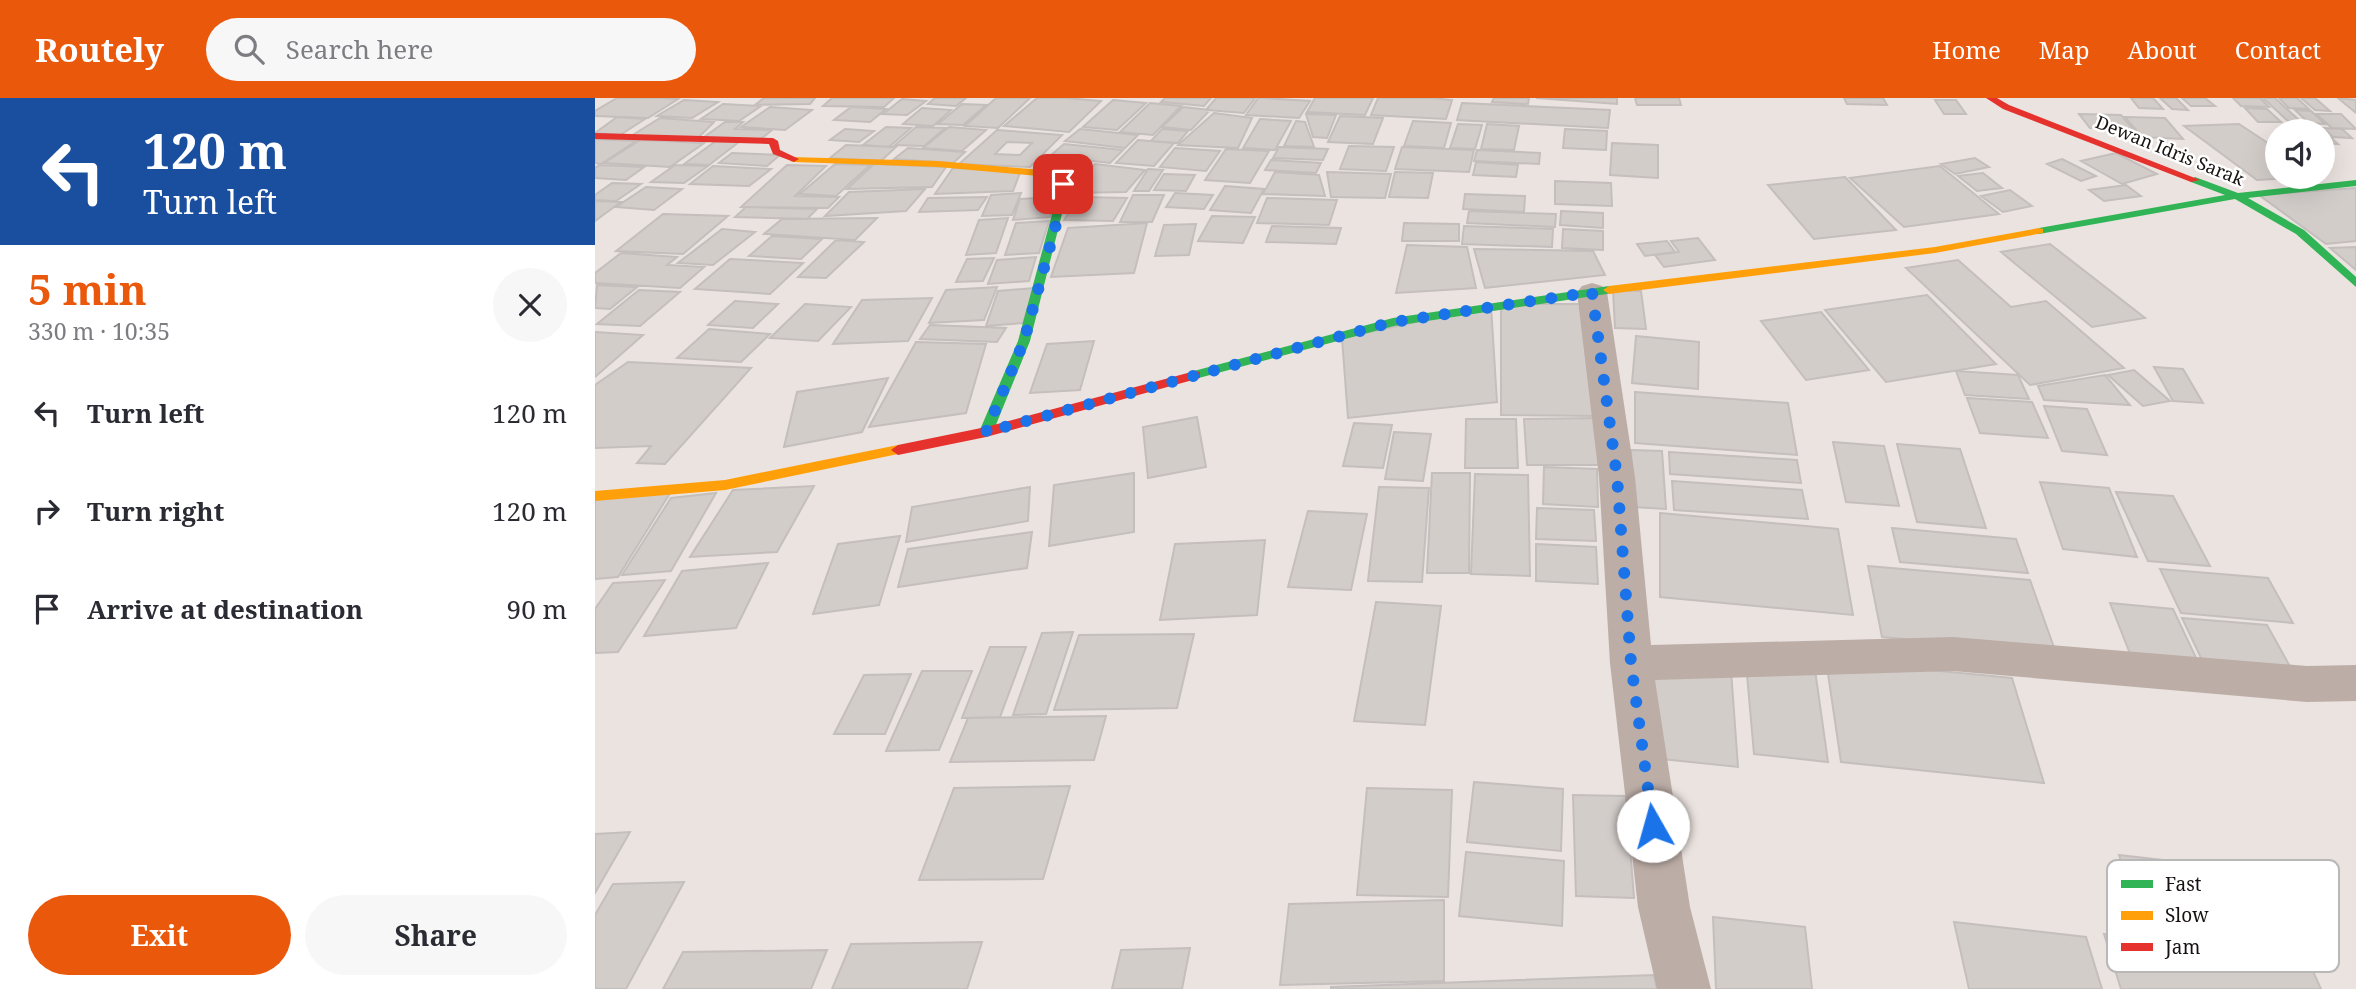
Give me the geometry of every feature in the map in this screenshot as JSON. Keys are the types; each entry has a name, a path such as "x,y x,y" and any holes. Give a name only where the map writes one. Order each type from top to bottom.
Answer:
{"street":[{"name":"Dewan Idris Sarak","path":"1991,98 2006,107 2237,196 2299,232 2356,283"},
{"path":"595,136 773,141 776,152 791,159 938,164 1053,174 1063,184 1060,210 1024,341 986,432"},
{"path":"595,496 725,485 986,432 1393,322 1592,292 1935,250 2237,196 2356,183"},
{"path":"1592,292 1617,477 1631,663 1664,907 1684,989"},
{"path":"1631,663 1953,654 2307,684 2356,683"}],"building":[{"path":"617,98 678,99 648,118 595,116 595,111"},
{"path":"764,98 815,98 810,104 755,105"},
{"path":"832,98 894,98 884,107 823,106"},
{"path":"935,98 966,98 956,106 928,104"},
{"path":"996,98 1030,98 998,128 965,126"},
{"path":"1037,98 1101,101 1069,132 1004,126"},
{"path":"1165,98 1211,98 1204,106 1161,102"},
{"path":"1216,98 1255,98 1244,113 1206,110"},
{"path":"1258,98 1310,101 1299,118 1246,115"},
{"path":"1315,98 1373,98 1365,115 1307,112"},
{"path":"1378,98 1452,100 1446,119 1371,115"},
{"path":"1494,98 1529,98 1528,104 1492,102"},
{"path":"1536,98 1617,98 1617,104"},
{"path":"1635,98 1679,98 1681,105 1637,105"},
{"path":"1844,98 1883,98 1887,105 1847,104"},
{"path":"2131,98 2153,98 2163,109 2139,108"},
{"path":"2160,98 2176,98 2188,110 2172,109"},
{"path":"2182,98 2205,98 2215,106 2191,106"},
{"path":"2233,98 2260,98 2269,107 2241,106"},
{"path":"2263,98 2275,98 2298,119 2286,119"},
{"path":"2279,98 2297,98 2309,109 2289,108"},
{"path":"2301,98 2315,98 2330,111 2315,110"},
{"path":"2338,98 2356,100 2356,113"},
{"path":"902,99 926,101 907,115 883,114"},
{"path":"684,100 718,102 692,118 657,116"},
{"path":"1113,100 1146,103 1117,130 1083,127"},
{"path":"1935,100 1956,100 1966,114 1944,114"},
{"path":"1150,103 1181,106 1153,135 1120,132"},
{"path":"1462,103 1610,110 1608,128 1457,120"},
{"path":"723,104 761,106 739,121 701,119"},
{"path":"962,104 986,105 963,125 938,124"},
{"path":"770,107 812,110 785,130 741,127"},
{"path":"851,107 886,109 870,122 834,120"},
{"path":"1183,107 1210,110 1191,130 1162,127"},
{"path":"922,108 951,110 933,126 903,124"},
{"path":"2245,108 2267,109 2278,119 2265,119 2265,122 2258,122"},
{"path":"2295,110 2311,111 2320,119 2305,119"},
{"path":"1214,113 1252,118 1238,148 1178,145"},
{"path":"1306,114 1336,115 1327,138 1313,137"},
{"path":"2079,114 2121,115 2133,129 2090,128"},
{"path":"2316,114 2341,114 2356,129 2335,128 2335,119 2322,119"},
{"path":"1340,116 1383,118 1373,144 1328,142"},
{"path":"617,117 645,119 620,135 595,133"},
{"path":"2125,117 2165,118 2183,139 2142,137"},
{"path":"660,118 714,122 698,138 631,136"},
{"path":"1260,119 1291,121 1275,150 1243,148"},
{"path":"1296,121 1305,122 1314,147 1284,146"},
{"path":"1413,121 1451,123 1444,148 1404,146"},
{"path":"725,122 743,122 735,129 772,130 761,139 704,137"},
{"path":"1458,124 1482,125 1475,149 1450,148"},
{"path":"1487,124 1519,126 1514,150 1481,149"},
{"path":"2239,124 2265,141 2265,180 2257,180 2184,126"},
{"path":"886,127 911,128 889,147 863,145"},
{"path":"916,127 945,128 924,146 895,145"},
{"path":"949,127 986,130 962,151 923,148"},
{"path":"845,129 874,131 859,142 830,140"},
{"path":"1080,129 1138,135 1125,148 1065,141"},
{"path":"1162,129 1188,131 1178,143 1151,141"},
{"path":"1565,129 1607,131 1606,150 1563,148"},
{"path":"2335,129 2342,129 2352,138 2335,137"},
{"path":"997,130 1062,135 1030,167 959,164","holes":["1007,142 1032,143 1020,155 995,154"]},
{"path":"595,139 636,141 601,164 595,163"},
{"path":"640,140 704,143 670,167 604,163"},
{"path":"1138,140 1174,143 1154,166 1116,163"},
{"path":"716,141 739,142 709,165 684,164"},
{"path":"1612,143 1658,145 1658,178 1610,175"},
{"path":"1064,144 1123,150 1110,163 1050,156"},
{"path":"846,145 896,147 881,161 830,158"},
{"path":"1349,146 1394,147 1386,171 1340,169"},
{"path":"1279,147 1328,149 1323,160 1273,158"},
{"path":"1402,147 1474,150 1469,172 1395,169"},
{"path":"908,148 965,152 953,163 894,159"},
{"path":"1175,148 1220,151 1206,171 1160,167"},
{"path":"1226,149 1269,151 1250,183 1205,180"},
{"path":"1477,150 1540,153 1539,164 1474,161"},
{"path":"732,153 780,155 767,166 719,163"},
{"path":"2116,153 2157,174 2122,184 2081,161"},
{"path":"1975,158 1989,167 1955,174 1941,164"},
{"path":"2062,159 2096,176 2081,181 2047,164"},
{"path":"1271,160 1321,163 1316,173 1265,170"},
{"path":"1476,162 1518,165 1516,177 1473,175"},
{"path":"835,164 870,165 836,196 800,194"},
{"path":"874,164 946,167 932,187 847,189"},
{"path":"1095,164 1145,170 1126,192 1070,193"},
{"path":"600,165 644,167 626,180 595,178 595,168"},
{"path":"675,165 708,166 684,183 651,182"},
{"path":"787,165 826,166 795,196 839,197 828,208 741,207"},
{"path":"713,166 771,169 749,186 690,184"},
{"path":"1940,166 1999,214 1904,227 1850,178"},
{"path":"953,168 1021,170 1013,191 935,194"},
{"path":"1148,169 1163,170 1149,191 1134,191"},
{"path":"1275,172 1319,175 1325,196 1263,194"},
{"path":"1327,172 1391,174 1385,198 1331,197"},
{"path":"1395,172 1433,173 1428,198 1389,197"},
{"path":"1983,173 2002,188 1977,191 1958,176"},
{"path":"1164,174 1195,175 1186,191 1154,190"},
{"path":"1845,177 1896,230 1814,239 1768,185"},
{"path":"1555,181 1611,183 1612,206 1555,204"},
{"path":"612,183 641,184 616,201 595,200 595,195"},
{"path":"2126,185 2141,196 2104,201 2089,190"},
{"path":"1225,186 1264,189 1251,213 1210,210"},
{"path":"646,187 682,189 654,210 616,207"},
{"path":"2356,188 2356,241 2326,244 2259,195"},
{"path":"925,189 906,211 825,216 849,192"},
{"path":"2010,190 2032,206 2003,212 1981,196"},
{"path":"1021,193 1012,215 982,216 991,195"},
{"path":"1175,193 1213,195 1204,209 1166,207"},
{"path":"1465,194 1525,196 1524,212 1463,209"},
{"path":"1133,195 1164,195 1152,222 1120,222"},
{"path":"987,197 978,210 919,212 928,198"},
{"path":"1056,197 1050,217 1013,220 1020,199"},
{"path":"1080,197 1127,198 1113,221 1064,220"},
{"path":"1267,198 1337,200 1329,225 1257,223"},
{"path":"595,201 621,202 595,221"},
{"path":"746,207 817,209 807,219 735,217"},
{"path":"1469,211 1556,214 1555,227 1467,223"},
{"path":"1561,211 1603,213 1603,228 1560,225"},
{"path":"663,214 728,216 683,254 616,251"},
{"path":"1212,216 1255,217 1243,243 1198,241"},
{"path":"877,218 855,240 764,234 782,219"},
{"path":"1008,218 996,253 966,255 979,220"},
{"path":"1049,221 1039,253 1005,255 1016,223"},
{"path":"1147,223 1134,273 1051,277 1068,228"},
{"path":"1404,223 1459,224 1459,241 1402,241"},
{"path":"1196,224 1189,255 1155,256 1164,225"},
{"path":"1272,226 1341,228 1336,244 1266,242"},
{"path":"1464,226 1553,229 1552,247 1462,244"},
{"path":"722,229 755,232 713,265 678,263"},
{"path":"1563,229 1603,231 1603,250 1562,248"},
{"path":"772,236 822,239 801,259 749,256"},
{"path":"1698,238 1715,260 1664,267 1655,255 1679,252 1671,241"},
{"path":"836,240 864,242 826,278 798,277"},
{"path":"1667,241 1675,252 1645,256 1637,244"},
{"path":"2050,244 2145,318 2092,327 2001,252"},
{"path":"1407,245 1467,247 1476,288 1396,293"},
{"path":"2356,247 2356,270 2330,248"},
{"path":"1474,249 1593,251 1605,275 1485,288"},
{"path":"621,253 677,257 667,265 704,267 680,288 595,283 595,273"},
{"path":"1036,257 1029,281 988,284 997,260"},
{"path":"994,258 983,281 956,282 967,259"},
{"path":"730,259 803,263 770,294 695,289"},
{"path":"1958,260 2011,307 2046,301 2124,368 2030,385 1906,268"},
{"path":"597,285 637,287 610,309 595,308"},
{"path":"997,287 984,320 929,323 946,290"},
{"path":"1034,288 1023,323 986,326 998,291"},
{"path":"639,290 680,292 640,326 597,324"},
{"path":"1613,290 1641,291 1646,329 1615,328"},
{"path":"1927,295 1996,364 1886,382 1825,310"},
{"path":"932,298 908,341 833,344 862,300"},
{"path":"735,301 778,304 753,328 708,325"},
{"path":"805,304 851,307 818,341 770,338"},
{"path":"1501,304 1586,304 1598,416 1501,415"},
{"path":"1491,306 1497,402 1348,418 1342,338"},
{"path":"1821,312 1869,370 1806,380 1761,321"},
{"path":"930,325 1006,328 997,342 920,339"},
{"path":"709,329 770,334 741,362 677,358"},
{"path":"595,332 643,335 595,377"},
{"path":"1636,336 1699,342 1698,389 1632,383"},
{"path":"1094,341 1080,390 1030,393 1047,344"},
{"path":"916,342 986,344 966,413 869,427"},
{"path":"628,362 751,368 665,464 637,463 651,446 595,448 595,385"},
{"path":"2154,367 2183,369 2203,403 2173,401"},
{"path":"2134,370 2170,401 2143,406 2108,375"},
{"path":"1956,371 2018,375 2029,399 1965,395"},
{"path":"2105,375 2130,405 2044,400 2038,386"},
{"path":"888,378 862,432 784,447 797,392"},
{"path":"1635,392 1788,403 1797,455 1635,443"},
{"path":"1967,398 2032,402 2048,438 1980,433"},
{"path":"2044,406 2087,409 2107,455 2062,451"},
{"path":"1197,417 1206,467 1148,478 1143,427"},
{"path":"1595,418 1601,465 1527,465 1524,419"},
{"path":"1466,419 1516,419 1518,468 1465,468"},
{"path":"1354,423 1392,425 1383,468 1343,466"},
{"path":"1394,432 1431,434 1423,481 1385,479"},
{"path":"1833,442 1884,446 1899,506 1846,502"},
{"path":"1897,444 1960,449 1986,528 1917,522"},
{"path":"1631,450 1662,451 1666,509 1633,507"},
{"path":"1669,452 1797,460 1801,483 1670,474"},
{"path":"1544,467 1597,469 1598,507 1543,504"},
{"path":"1134,473 1134,532 1049,546 1054,485"},
{"path":"1432,473 1470,473 1469,573 1427,573"},
{"path":"1475,474 1528,475 1530,576 1471,574"},
{"path":"1672,481 1802,490 1808,519 1674,510"},
{"path":"2040,482 2109,488 2137,557 2063,549"},
{"path":"814,486 777,552 690,557 733,490"},
{"path":"1030,487 1028,521 906,542 912,507"},
{"path":"1379,487 1429,488 1422,582 1368,581"},
{"path":"672,490 618,577 595,579 595,497"},
{"path":"2116,492 2173,496 2210,566 2148,561"},
{"path":"716,493 671,571 622,575 671,498"},
{"path":"1537,508 1594,510 1596,541 1536,539"},
{"path":"1308,511 1367,514 1351,590 1288,587"},
{"path":"1660,513 1838,529 1853,615 1660,597"},
{"path":"1892,528 2016,539 2028,573 1900,562"},
{"path":"1032,532 1027,568 898,587 908,549"},
{"path":"900,536 879,605 813,614 838,544"},
{"path":"1265,540 1257,615 1160,620 1175,544"},
{"path":"1536,544 1596,547 1598,584 1536,581"},
{"path":"768,563 736,628 644,636 682,571"},
{"path":"1868,566 2030,580 2056,653 1882,637"},
{"path":"2160,569 2268,578 2293,623 2181,613"},
{"path":"665,580 618,652 595,653 595,609 613,583"},
{"path":"1376,602 1441,606 1425,725 1354,721"},
{"path":"2110,603 2173,609 2198,662 2131,656"},
{"path":"2182,618 2267,625 2292,670 2203,662"},
{"path":"1073,632 1046,714 1013,715 1042,633"},
{"path":"1194,634 1177,708 1054,710 1079,635"},
{"path":"990,647 1026,647 1000,717 962,718"},
{"path":"1826,660 2012,678 2044,783 1841,762"},
{"path":"1653,663 1731,670 1738,767 1653,758"},
{"path":"1746,663 1815,670 1828,762 1754,754"},
{"path":"922,671 972,671 939,750 886,751"},
{"path":"911,674 885,734 834,734 864,675"},
{"path":"1106,716 1094,760 950,762 968,718"},
{"path":"1474,782 1563,789 1561,851 1467,842"},
{"path":"1070,786 1043,879 919,880 954,788"},
{"path":"1367,788 1452,790 1448,897 1357,895"},
{"path":"1573,795 1626,796 1634,898 1576,896"},
{"path":"630,832 595,893 595,834"},
{"path":"1466,852 1564,861 1562,926 1459,916"},
{"path":"2119,855 2163,860 2121,860"},
{"path":"684,882 626,989 595,989 595,915 613,884"},
{"path":"1444,900 1444,981 1280,985 1289,904"},
{"path":"1713,917 1805,927 1812,989 1716,989"},
{"path":"1954,922 2086,937 2102,989 1969,989"},
{"path":"982,942 967,989 832,989 851,944"},
{"path":"1190,948 1182,989 1112,989 1121,950"},
{"path":"827,950 811,989 663,989 683,952"},
{"path":"2116,972 2313,972 2321,989 2121,989"},
{"path":"1654,975 1657,989 1331,989 1331,987"}],"traffic: fast":[{"path":"2195,180 2237,196 2300,232 2356,283"},
{"path":"2039,231 2237,196 2356,183"},
{"path":"986,432 1024,341 1062,194"},
{"path":"1195,375 1393,322 1609,290"}],"traffic: slow":[{"path":"794,159 938,164 1053,174 1063,184 1062,194"},
{"path":"1609,290 1935,250 2039,231"},
{"path":"595,496 725,485 898,450"}],"traffic: jam":[{"path":"1991,98 2006,107 2195,180"},
{"path":"595,136 773,141 776,152 794,159"},
{"path":"898,450 986,432 1195,375"}],"route":[{"path":"1063,184 1060,210 1024,341 986,432 1393,322 1592,292 1617,477 1631,663 1653,826"}]}
